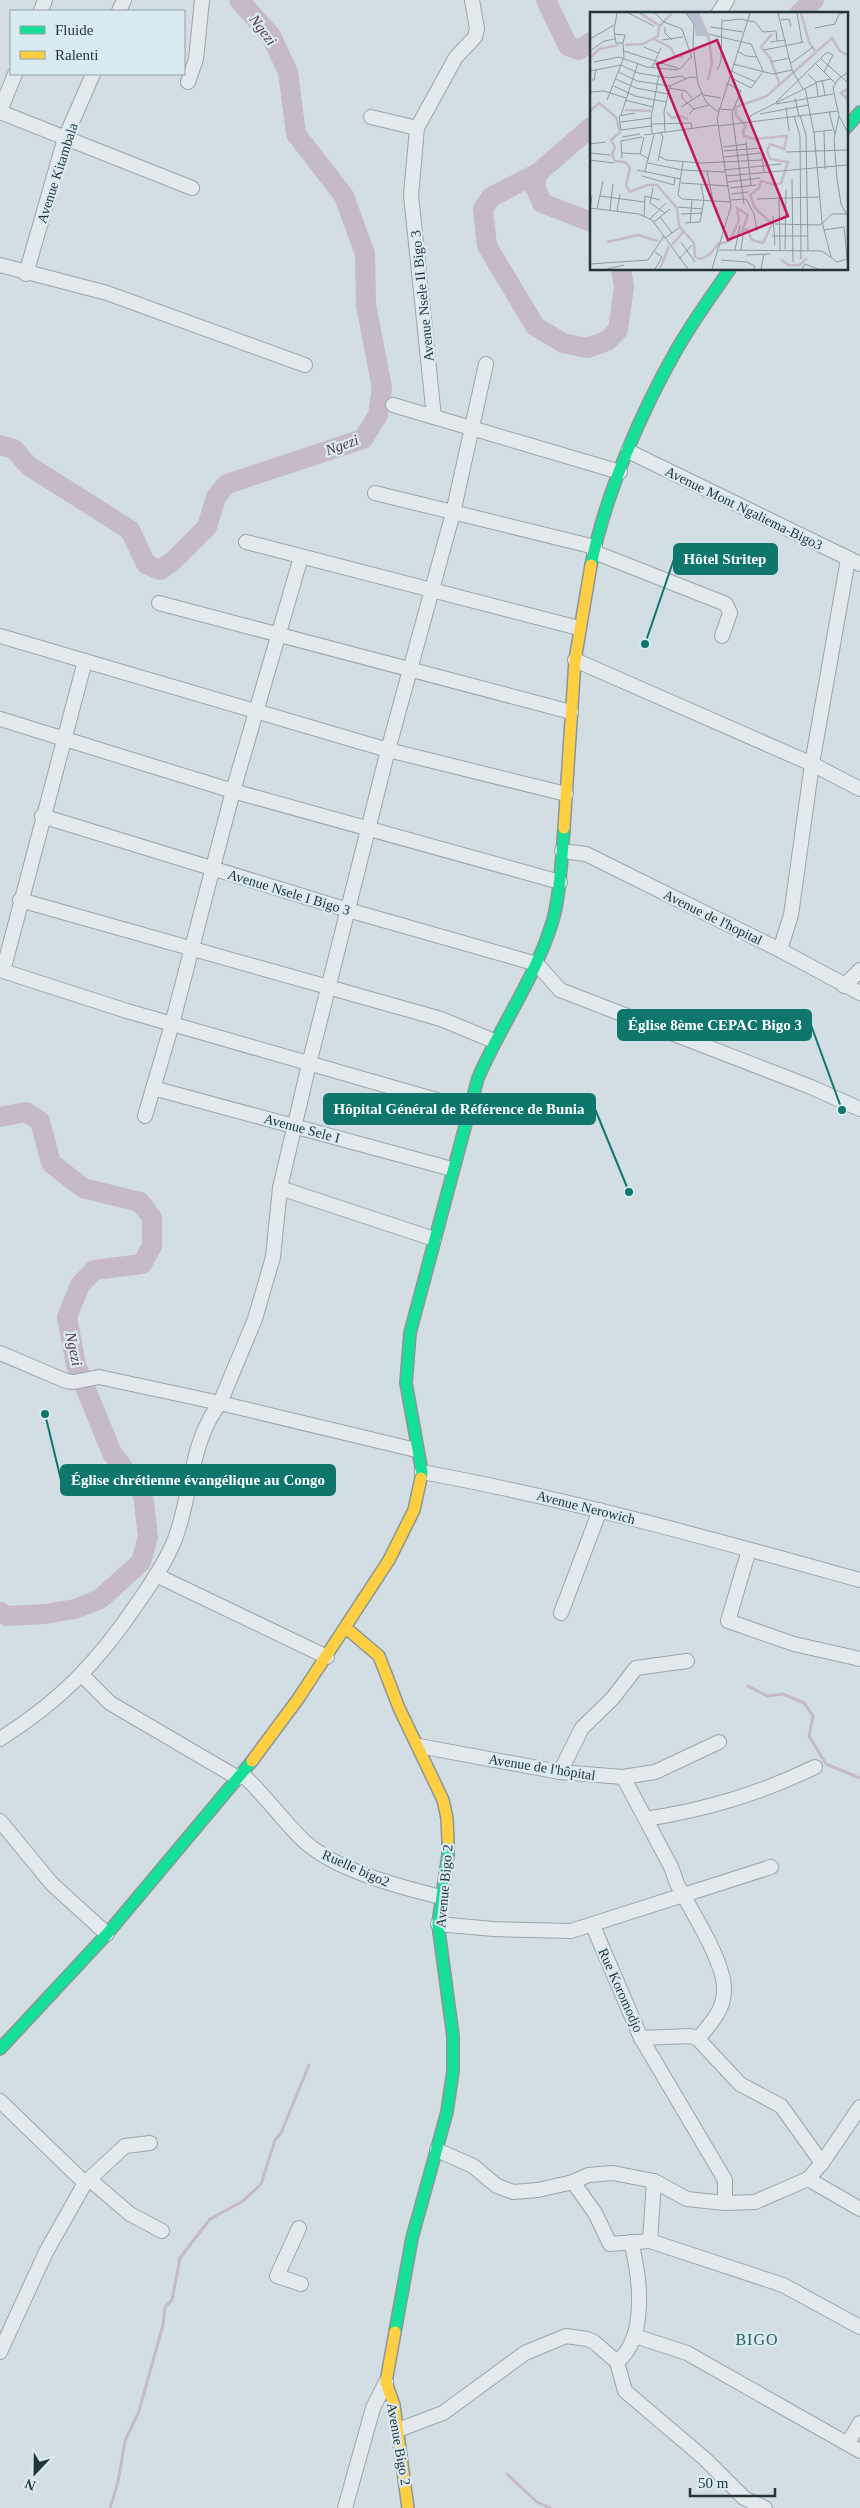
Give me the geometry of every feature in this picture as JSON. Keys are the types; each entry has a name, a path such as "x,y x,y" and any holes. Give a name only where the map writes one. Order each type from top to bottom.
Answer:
{"street":[{"path":"188,82 196,58 202,0"},
{"name":"Avenue Nsele II Bigo 3","path":"434,417 411,195 417,128 456,57 475,37 477,29 472,0"},
{"path":"719,12 727,0"},
{"path":"15,75 0,112 192,188"},
{"name":"Avenue Kitambala","path":"26,274 65,138 93,75"},
{"path":"848,126 860,112"},
{"path":"371,117 417,128"},
{"path":"0,265 26,274 107,293 305,365"},
{"path":"0,2049 107,1934 240,1776 298,1699 346,1628 388,1560 414,1510 422,1472 416,1450 407,1375 410,1333 468,1109 494,1041 537,964 553,921 560,882 575,660 579,628 594,550 620,472 648,404 678,347 729,270"},
{"path":"0,1739 36,1716 82,1675 112,1640 156,1576 175,1538 193,1460 212,1414 220,1403 255,1319 273,1258 280,1188 294,1126 388,750 453,513 486,364"},
{"path":"393,405 620,472"},
{"name":"Avenue Mont Ngaliema-Bigo3","path":"628,451 854,562"},
{"path":"375,493 594,550 726,604 730,613 722,636"},
{"path":"246,542 579,628"},
{"path":"145,1116 172,1024 233,791 301,557"},
{"path":"780,950 791,915 812,764 854,562"},
{"path":"159,603 571,712"},
{"path":"0,636 388,750 566,794"},
{"path":"575,660 812,764 860,788"},
{"path":"85,661 42,816 3,971 172,1024 468,1109"},
{"path":"0,718 233,791 560,882"},
{"name":"Avenue Nsele I Bigo 3","path":"42,816 348,910 537,964"},
{"name":"Avenue de l'hopital","path":"562,851 586,854 780,950 860,993"},
{"path":"20,900 191,950 441,1019 494,1041"},
{"path":"537,964 560,990 811,1087 860,1109"},
{"path":"844,986 860,970"},
{"name":"Avenue Sele I","path":"153,1088 452,1169"},
{"path":"280,1188 434,1239"},
{"path":"0,1353 66,1381 74,1382 98,1377 220,1403 416,1450"},
{"name":"Avenue Nerowich","path":"422,1472 511,1488 860,1580"},
{"path":"561,1613 600,1510"},
{"path":"750,1550 728,1621 794,1644 860,1660"},
{"path":"156,1576 327,1656"},
{"name":"Avenue Bigo 2","path":"346,1628 378,1656 399,1708 419,1746 442,1800 447,1818 448,1855 438,1924 453,2036 453,2071 437,2150 412,2238 386,2382 394,2404 408,2508"},
{"path":"560,1772 582,1728 612,1699 636,1668 687,1661"},
{"name":"Ruelle bigo2","path":"82,1675 110,1703 240,1776 263,1793 304,1841 319,1853 387,1883 441,1897"},
{"name":"Avenue de l'hôpital","path":"419,1746 560,1772 623,1777 655,1772 719,1742"},
{"path":"646,1818 693,1811 774,1787 815,1766"},
{"path":"623,1777 646,1818 723,1974 724,1991 719,2013 698,2040 740,2084 781,2106 822,2163"},
{"path":"0,1821 52,1884 107,1934"},
{"path":"438,1924 493,1930 571,1931 593,1926 771,1867"},
{"name":"Rue Koromodjo","path":"593,1926 641,2038 691,2036 698,2040"},
{"path":"641,2038 725,2180 725,2204"},
{"path":"0,2101 87,2181 130,2214 162,2231"},
{"path":"437,2150 473,2166 497,2186 513,2192 538,2190 572,2182 588,2175 613,2173 654,2181 687,2199 725,2204 755,2202 808,2179 822,2163 860,2107"},
{"path":"0,2352 52,2239 87,2181 125,2146 150,2143"},
{"path":"808,2179 860,2209"},
{"path":"650,2240 654,2181"},
{"path":"572,2182 595,2213 610,2244 650,2240 784,2285 860,2327"},
{"path":"299,2228 277,2276 301,2284"},
{"path":"617,2362 628,2353 635,2336 639,2274 631,2242"},
{"path":"398,2430 443,2413 525,2353 566,2336 594,2342 617,2362 625,2390 705,2459 744,2498 765,2508"},
{"path":"635,2336 687,2353 860,2451"},
{"path":"345,2508 373,2408 386,2382"},
{"path":"848,2444 860,2423"}],"waterway":[{"name":"Ngezi","path":"0,445 14,449 29,466 130,530 146,564 160,570 173,561 207,527 216,497 227,484 363,439 378,415 382,388 366,305 365,254 344,196 296,134 288,72 271,36 239,0"},
{"name":"Ngezi","path":"546,0 568,46 579,50 590,43"},
{"name":"Ngezi","path":"801,12 814,0"},
{"name":"Ngezi","path":"590,128 538,173 491,197 483,209 487,246 535,326 563,343 587,348 607,341 618,330 624,287 621,270"},
{"path":"538,173 535,187 542,203 590,222"},
{"name":"Ngezi","path":"0,1117 26,1112 40,1121 51,1163 83,1188 140,1202 152,1218 152,1246 142,1264 94,1270 80,1285 67,1317 76,1365 112,1453 143,1494 148,1537 141,1562 100,1599 75,1609 45,1614 7,1616 0,1612"},
{"path":"748,1686 767,1696 783,1694 804,1703 813,1716 809,1736 826,1764 860,1778"},
{"path":"110,2508 118,2482 125,2441 139,2411 163,2325 165,2307 172,2300 180,2258 210,2219 243,2201 261,2184 275,2140 281,2133 309,2065"},
{"path":"507,2474 537,2502 550,2508"}],"traffic: fast":[{"path":"848,126 860,112"},
{"path":"591,565 615,482 650,399 683,339 729,270"},
{"path":"421,1478 422,1472 406,1383 410,1333 478,1078 527,982 552,923 559,889 564,828"},
{"path":"0,2049 107,1934 252,1761"},
{"path":"395,2332 412,2238 447,2112 453,2071 453,2036 438,1924 448,1855 448,1840"}],"traffic: slow":[{"path":"564,828 575,660 591,565"},
{"path":"252,1761 298,1699 389,1560 414,1510 421,1478"},
{"path":"346,1628 379,1656 399,1708 443,1800 447,1818 448,1840"},
{"path":"395,2332 386,2382 394,2405 408,2508"}],"place":[{"name":"Hôtel Stritep","path":"645,644"},
{"name":"Église 8ème CEPAC Bigo 3","path":"842,1110"},
{"name":"Hôpital Général de Référence de Bunia","path":"629,1192"},
{"name":"Église chrétienne évangélique au Congo","path":"45,1414"}],"district":[{"name":"BIGO","path":"757,2339"}]}
